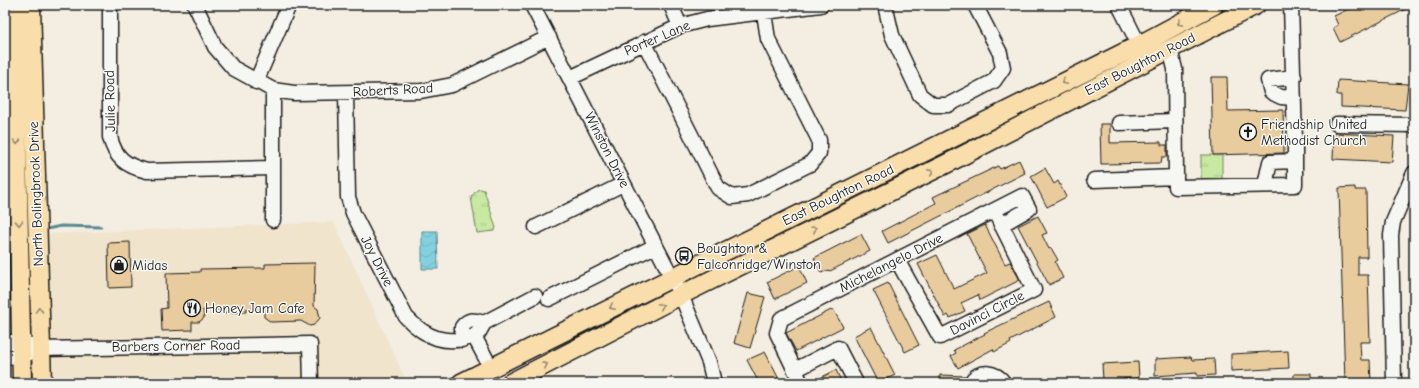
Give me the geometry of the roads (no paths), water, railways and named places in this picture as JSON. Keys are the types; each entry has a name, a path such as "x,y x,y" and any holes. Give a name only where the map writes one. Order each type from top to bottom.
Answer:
{"main road":[{"name":"North Bolingbrook Drive","path":"14,5 42,383"},
{"name":"North Bolingbrook Drive","path":"17,32 31,5"},
{"name":"East Boughton Road","path":"461,383 1139,45 1214,5"},
{"name":"East Boughton Road","path":"510,383 681,295 946,164 1256,5"},
{"name":"North Bolingbrook Drive","path":"18,59 13,349 22,383"}],"street":[{"name":"Julie Road","path":"110,5 110,137 112,148 121,160 132,167 146,171 273,168"},
{"name":"Roberts Road","path":"195,5 215,47 232,68 273,90 294,93 421,90 452,85 549,37"},
{"path":"256,82 288,5"},
{"name":"Winston Drive","path":"532,5 681,295 709,362 714,383"},
{"path":"671,5 680,26"},
{"name":"Porter Lane","path":"570,78 680,26 707,19 821,5"},
{"path":"885,5 892,36 920,95 932,105 948,105 994,81 1003,68 1000,53 975,5"},
{"path":"1119,5 1148,61"},
{"path":"1170,49 1175,69 1174,121 1176,187 1295,185 1294,77 1291,5"},
{"path":"644,42 718,188 732,197 748,195 810,164 819,153 819,140 768,39 764,13"},
{"path":"1294,77 1268,80 1271,92 1281,97 1294,98"},
{"path":"273,90 273,220"},
{"name":"Joy Drive","path":"346,92 348,197 353,214 406,317 417,329 430,337 446,340 468,338"},
{"path":"1119,123 1174,121"},
{"path":"1337,124 1414,125"},
{"path":"1265,185 1270,162 1295,162"},
{"path":"1394,383 1391,235 1393,222 1414,173"},
{"path":"1094,180 1176,177"},
{"path":"536,226 623,184"},
{"name":"Michelangelo Drive","path":"798,377 777,333 781,319 1022,196 1029,209 1001,224"},
{"name":"Davinci Circle","path":"897,260 940,337 1034,290 994,211"},
{"path":"549,299 656,246"},
{"path":"491,368 468,338 479,332 484,323 535,296"},
{"name":"Barbers Corner Road","path":"13,349 310,344 311,383"},
{"path":"798,377 838,348 856,383"},
{"path":"971,383 978,375 985,373 998,376 1004,383"}],"water":[{"path":"422,231 437,231 438,269 422,269"}],"waterway":[{"path":"47,229 61,226 101,227"}],"place":[{"name":"Friendship United Methodist Church","path":"1248,132"},
{"name":"Boughton & Falconridge/Winston","path":"684,256"},
{"name":"Midas","path":"119,265"},
{"name":"Honey Jam Cafe","path":"192,308"}]}
